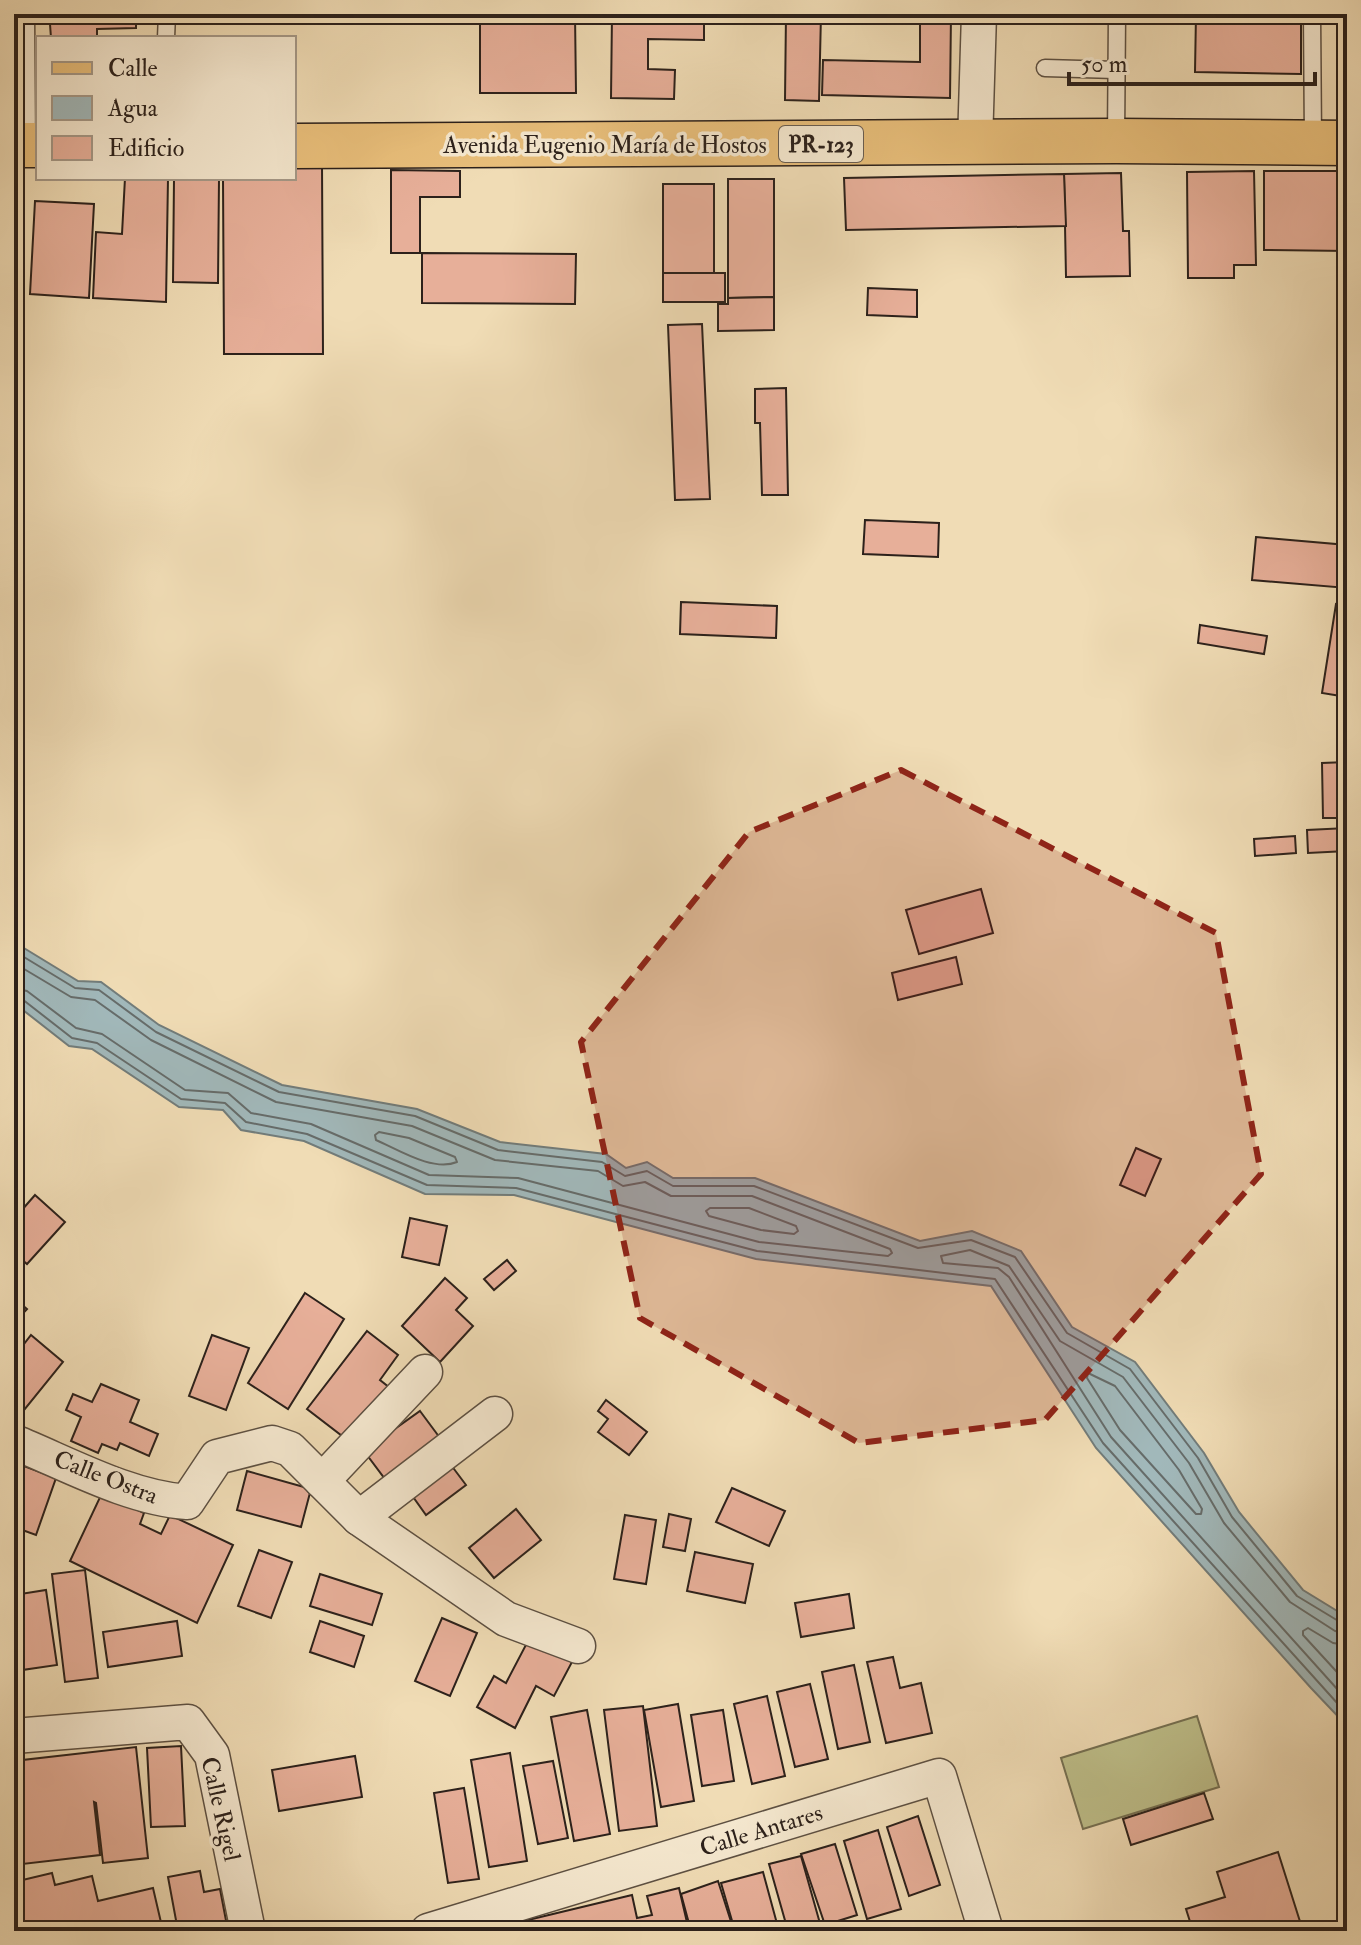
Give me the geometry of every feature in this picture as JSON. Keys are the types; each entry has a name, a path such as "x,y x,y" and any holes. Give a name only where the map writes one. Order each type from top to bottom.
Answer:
{"main road":[{"name":"Avenida Eugenio María de Hostos","path":"296,146 1116,141 1330,143"}],"street":[{"path":"975,143 979,14"},
{"path":"322,1481 425,1372"},
{"path":"359,1518 495,1414"},
{"name":"Calle Ostra","path":"14,1442 140,1493 168,1501 187,1502 217,1457 272,1443 290,1449 359,1518 506,1619 578,1646"},
{"name":"Calle Rigel","path":"14,1736 188,1722 212,1755 248,1931"},
{"name":"Calle Antares","path":"428,1931 939,1776 986,1931"}],"lane":[{"path":"26,14 27,145"},
{"path":"166,36 167,14"},
{"path":"1116,141 1117,14"},
{"path":"1312,14 1330,143"},
{"path":"1045,68 1116,70"}],"highlighted area":[{"path":"901,770 1216,933 1261,1174 1045,1420 859,1443 640,1318 581,1042 749,832"}],"green space":[{"path":"1197,1716 1219,1787 1083,1829 1061,1758"}],"water":[{"path":"14,942 78,981 101,982 159,1025 282,1085 417,1109 500,1142 606,1154 626,1168 647,1162 673,1178 755,1178 920,1241 972,1231 1021,1251 1072,1327 1135,1362 1204,1453 1239,1512 1303,1590 1347,1617 1347,1726 1096,1448 991,1286 756,1259 514,1195 425,1194 304,1141 241,1130 223,1110 179,1107 92,1049 69,1046 14,1003"}],"building":[{"path":"63,14 136,14 136,28 97,29 97,36 51,36 50,24 64,24"},
{"path":"397,14 575,14 576,93 480,93 480,20 397,21"},
{"path":"612,14 704,14 704,40 648,39 648,69 675,70 674,99 611,98"},
{"path":"786,14 821,14 819,101 785,100"},
{"path":"920,14 951,14 950,98 822,95 823,60 920,62"},
{"path":"1196,14 1301,14 1301,74 1195,72"},
{"path":"296,164 322,164 323,354 224,354 223,180 296,180"},
{"path":"391,170 460,171 460,197 420,197 420,253 391,253"},
{"path":"1254,171 1256,265 1234,265 1234,278 1188,278 1187,172"},
{"path":"1264,171 1347,171 1347,251 1264,250"},
{"path":"1121,173 1123,231 1129,231 1130,276 1066,277 1064,174"},
{"path":"1064,174 1066,226 846,230 844,178"},
{"path":"728,179 774,179 774,297 728,298"},
{"path":"125,180 168,180 166,302 93,298 96,232 122,234"},
{"path":"174,180 219,180 218,283 173,282"},
{"path":"663,184 714,184 714,273 663,273"},
{"path":"35,201 94,204 89,298 30,294"},
{"path":"422,253 576,254 575,304 422,303"},
{"path":"663,273 725,273 725,302 663,302"},
{"path":"868,288 917,290 917,317 867,315"},
{"path":"774,297 774,330 718,331 718,304 728,304 728,298"},
{"path":"702,324 710,499 675,500 668,325"},
{"path":"786,388 788,495 762,495 760,423 755,423 755,389"},
{"path":"865,520 939,523 938,557 863,554"},
{"path":"1256,537 1347,545 1347,588 1252,580"},
{"path":"681,602 777,606 776,638 680,634"},
{"path":"1336,604 1347,606 1347,697 1322,693"},
{"path":"1200,625 1267,636 1264,654 1198,643"},
{"path":"1347,762 1347,818 1323,818 1322,763"},
{"path":"1347,828 1347,851 1308,853 1307,830"},
{"path":"1295,836 1296,853 1255,856 1254,839"},
{"path":"981,889 993,933 919,954 906,910"},
{"path":"956,957 962,984 898,1000 892,973"},
{"path":"1136,1148 1161,1159 1145,1196 1120,1185"},
{"path":"35,1195 65,1222 27,1264 14,1253 14,1219"},
{"path":"410,1218 447,1226 439,1265 402,1257"},
{"path":"507,1260 516,1271 494,1290 484,1279"},
{"path":"445,1278 467,1298 456,1310 473,1326 440,1362 402,1326"},
{"path":"305,1293 344,1319 288,1409 248,1383"},
{"path":"14,1298 27,1309 14,1323"},
{"path":"367,1331 398,1355 380,1380 390,1388 350,1442 307,1409"},
{"path":"31,1335 63,1362 16,1420 14,1357"},
{"path":"212,1335 249,1348 226,1410 189,1396"},
{"path":"101,1384 139,1400 130,1422 158,1434 149,1456 120,1443 117,1450 102,1444 98,1453 71,1441 81,1417 66,1410 73,1394 92,1402"},
{"path":"606,1400 647,1432 629,1455 598,1432 608,1419 598,1411"},
{"path":"420,1411 440,1438 385,1479 364,1451"},
{"path":"451,1465 466,1485 426,1515 411,1494"},
{"path":"24,1466 56,1478 36,1535 14,1527 14,1494"},
{"path":"247,1471 311,1489 301,1527 237,1510"},
{"path":"732,1488 785,1511 769,1546 716,1522"},
{"path":"102,1493 144,1513 140,1524 161,1534 170,1515 233,1545 197,1623 70,1561"},
{"path":"516,1509 541,1540 494,1578 469,1548"},
{"path":"669,1514 691,1519 685,1551 663,1547"},
{"path":"625,1515 656,1520 646,1584 614,1579"},
{"path":"259,1550 292,1562 271,1618 238,1606"},
{"path":"695,1552 753,1564 745,1603 687,1591"},
{"path":"85,1570 98,1678 65,1682 52,1574"},
{"path":"320,1574 382,1594 372,1625 310,1606"},
{"path":"46,1590 57,1665 22,1670 14,1595"},
{"path":"849,1594 854,1628 801,1637 795,1603"},
{"path":"442,1618 477,1633 450,1696 415,1681"},
{"path":"177,1621 182,1656 108,1667 103,1632"},
{"path":"320,1621 364,1636 354,1667 310,1652"},
{"path":"529,1639 572,1662 554,1696 536,1686 515,1728 477,1707 494,1676 506,1683"},
{"path":"893,1657 900,1688 921,1683 932,1733 886,1743 867,1662"},
{"path":"854,1665 870,1742 838,1749 822,1672"},
{"path":"810,1684 828,1759 795,1767 777,1692"},
{"path":"767,1696 785,1776 752,1784 734,1704"},
{"path":"678,1704 694,1801 661,1807 644,1710"},
{"path":"643,1706 657,1826 619,1831 604,1710"},
{"path":"587,1710 610,1834 574,1841 551,1717"},
{"path":"723,1710 734,1781 702,1786 691,1715"},
{"path":"181,1746 185,1826 151,1827 147,1748"},
{"path":"136,1747 148,1858 103,1863 94,1802 100,1855 14,1865 14,1761"},
{"path":"510,1753 527,1861 489,1867 471,1760"},
{"path":"355,1756 362,1797 279,1811 272,1770"},
{"path":"553,1761 568,1838 538,1844 523,1766"},
{"path":"464,1788 479,1879 448,1883 434,1793"},
{"path":"1204,1793 1213,1819 1131,1845 1123,1819"},
{"path":"918,1816 940,1885 909,1896 887,1827"},
{"path":"878,1830 901,1909 867,1919 844,1841"},
{"path":"835,1844 857,1915 825,1925 801,1854"},
{"path":"1278,1852 1303,1931 1193,1931 1186,1909 1225,1897 1217,1872"},
{"path":"801,1856 821,1927 788,1931 769,1864"},
{"path":"200,1871 204,1892 220,1889 228,1931 178,1931 168,1877"},
{"path":"763,1872 779,1931 735,1931 721,1883"},
{"path":"52,1873 55,1885 92,1876 98,1901 153,1888 163,1931 21,1931 14,1882"},
{"path":"718,1881 734,1931 691,1931 681,1894"},
{"path":"679,1888 689,1931 531,1931 528,1920 632,1895 637,1918 652,1915 647,1896"}]}
